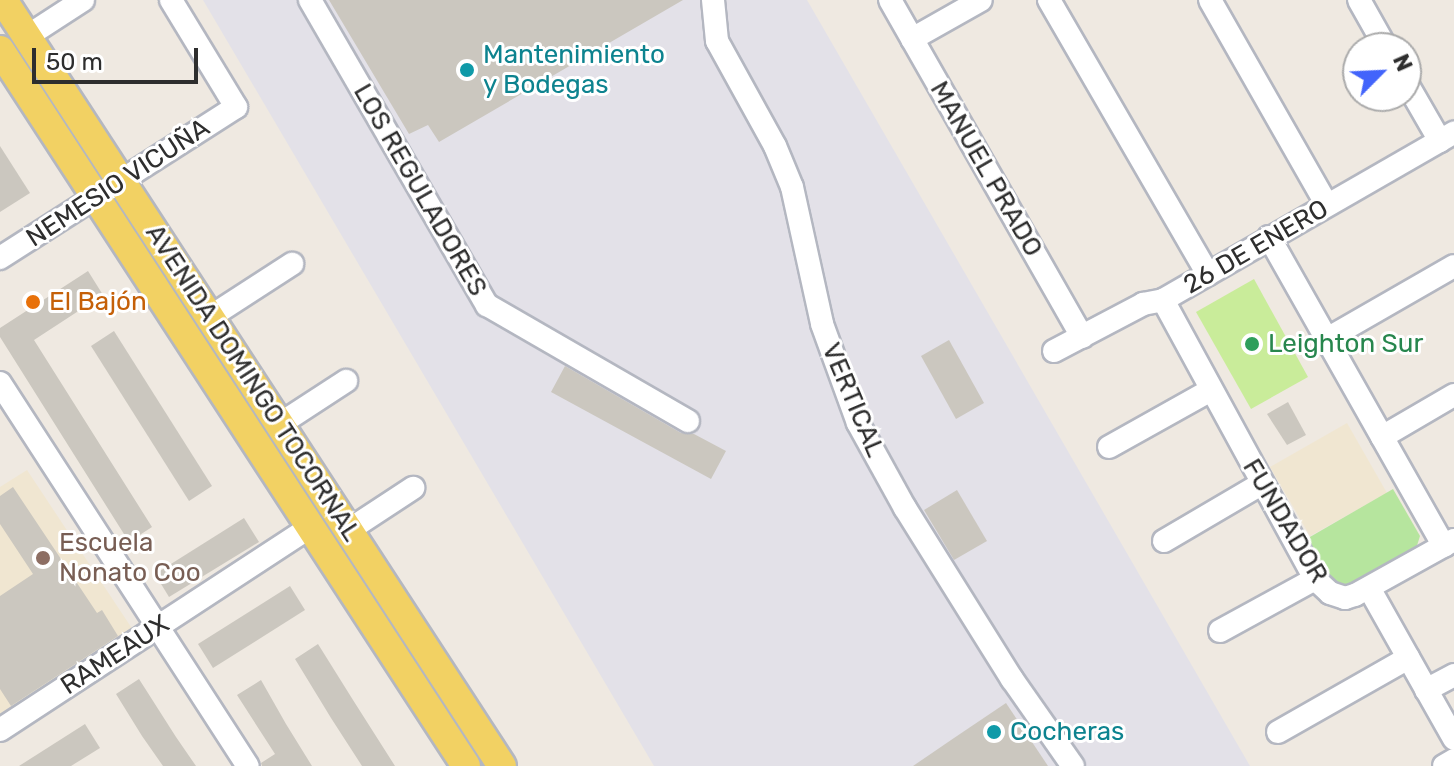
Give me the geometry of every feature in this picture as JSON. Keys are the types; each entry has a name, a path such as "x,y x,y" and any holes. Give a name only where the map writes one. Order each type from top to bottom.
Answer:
{"main road":[{"name":"AVENIDA DOMINGO TOCORNAL","path":"3,0 502,766"},
{"name":"AVENIDA DOMINGO TOCORNAL","path":"0,50 466,766"}],"street":[{"path":"26,37 83,0"},
{"name":"NEMESIO VICUÑA","path":"0,258 236,107 171,0"},
{"name":"LOS REGULADORES","path":"310,0 487,305 688,421"},
{"name":"VERTICAL","path":"713,0 717,41 775,146 792,187 822,324 858,423 905,508 1012,679 1073,766"},
{"name":"MANUEL PRADO","path":"890,0 1082,337"},
{"path":"912,39 981,0"},
{"path":"1049,0 1208,274"},
{"path":"1210,0 1327,205"},
{"path":"1359,0 1377,32"},
{"path":"1422,103 1447,137"},
{"name":"26 DE ENERO","path":"1054,351 1143,304 1163,300 1447,137"},
{"path":"1269,237 1382,437 1449,543 1369,588"},
{"path":"210,317 292,264"},
{"path":"1327,339 1454,266"},
{"name":"FUNDADOR","path":"1163,300 1209,391 1315,579 1330,593 1345,598 1369,588 1454,739"},
{"path":"280,424 346,381"},
{"path":"0,383 248,766"},
{"path":"1109,447 1209,391"},
{"path":"1382,437 1454,395"},
{"path":"1164,541 1261,484"},
{"path":"349,530 413,488"},
{"name":"RAMEAUX","path":"0,730 310,527"},
{"path":"1220,631 1315,579"},
{"path":"1278,732 1408,658"},
{"path":"1426,690 1454,675"},
{"path":"1444,766 1454,760"}],"shaded area":[{"path":"203,0 807,0 1250,766 654,766"},
{"path":"1347,423 1387,493 1310,536 1270,467"},
{"name":"Escuela Nonato Coo","path":"27,470 133,630 0,718 0,487"}],"green space":[{"name":"Leighton Sur","path":"1254,279 1308,377 1251,409 1196,312"},
{"path":"1393,489 1420,536 1415,552 1347,590 1329,586 1303,541"}],"building":[{"name":"Mantenimiento y Bodegas","path":"329,0 683,0 439,142 428,125 409,134"},
{"path":"0,146 30,193 0,212"},
{"path":"88,271 103,295 34,340 152,527 129,542 0,337 0,328"},
{"path":"114,331 212,486 189,501 91,346"},
{"path":"949,340 984,403 956,419 921,356"},
{"path":"565,366 681,433 694,434 726,451 711,479 551,392"},
{"path":"1288,402 1306,435 1287,445 1267,414"},
{"name":"Escuela Nonato Coo","path":"13,487 97,613 102,610 118,636 11,706 0,689 0,596 33,574 0,524 0,496"},
{"path":"957,490 987,541 954,560 924,510"},
{"path":"244,518 259,542 169,597 155,574"},
{"path":"290,586 305,610 213,668 198,644"},
{"path":"318,644 395,766 362,766 331,718 295,659"},
{"path":"139,679 196,766 163,766 142,736 116,694"},
{"path":"261,680 312,766 262,766 261,763 275,754 237,695"},
{"name":"Cocheras","path":"1006,703 1048,766 913,766 954,738"},
{"path":"85,724 100,748 71,766 19,766"}],"place":[{"name":"Mantenimiento y Bodegas","path":"467,70"},
{"name":"El Bajón","path":"33,302"},
{"name":"Leighton Sur","path":"1252,344"},
{"name":"Escuela Nonato Coo","path":"43,558"},
{"name":"Cocheras","path":"994,732"}]}
